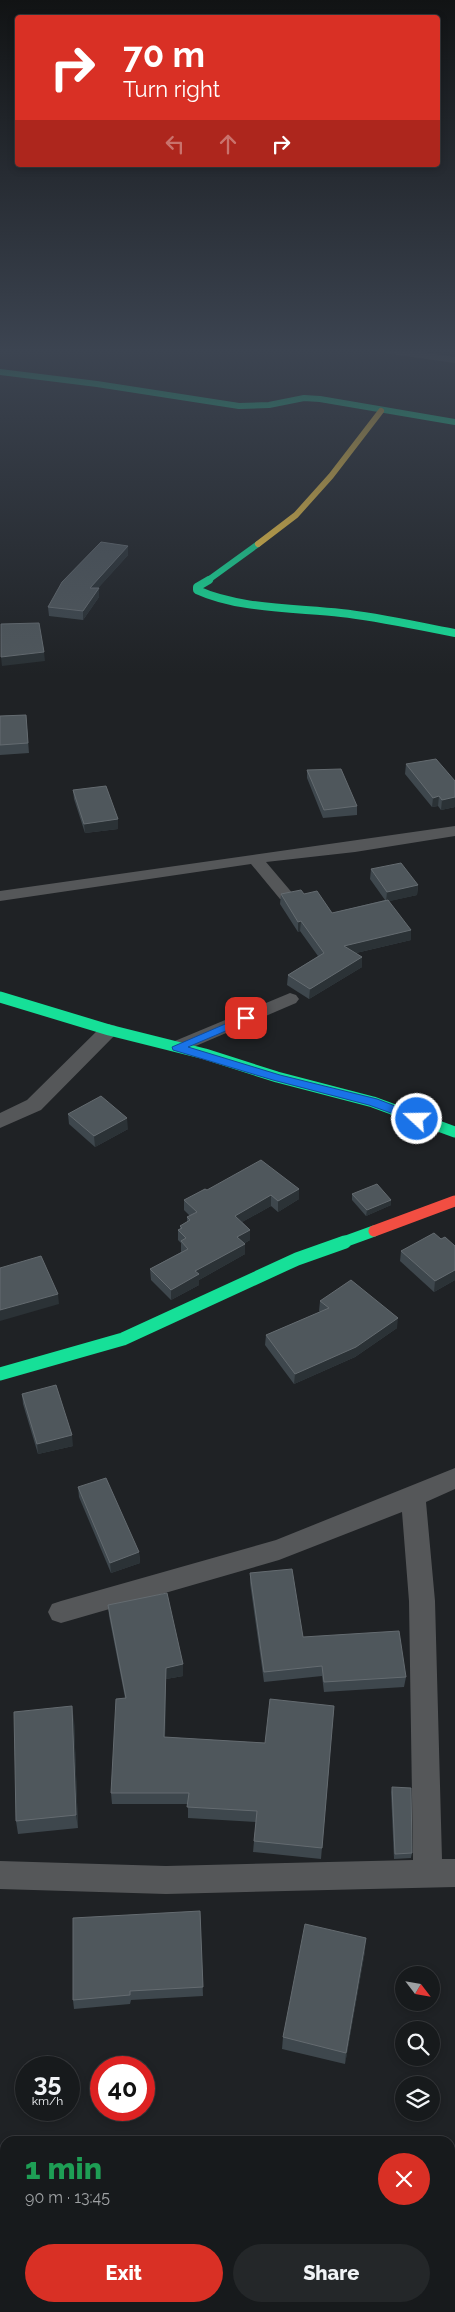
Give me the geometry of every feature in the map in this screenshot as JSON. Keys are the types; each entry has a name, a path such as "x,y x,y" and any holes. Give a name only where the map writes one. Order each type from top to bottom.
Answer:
{"street":[{"path":"344,459 296,515 218,575 197,587 197,590 202,594 228,599 350,614 455,633"},
{"path":"0,896 255,859 355,847 455,831"},
{"path":"255,859 286,895"},
{"path":"0,997 109,1030 373,1102 455,1132"},
{"path":"177,1047 290,999"},
{"path":"0,1121 34,1105 109,1030"},
{"path":"0,1374 123,1339 297,1259 455,1201"},
{"path":"61,1612 279,1550 412,1498 455,1478"},
{"path":"0,1876 166,1880 442,1874 422,1601 412,1498"}],"building":[{"path":"101,542 128,546 90,588 99,588 83,611 48,607 62,582"},
{"path":"39,623 44,652 1,657 1,624"},
{"path":"26,715 28,743 0,745 0,716"},
{"path":"436,759 455,781 455,797 442,800 439,796 433,798 406,764"},
{"path":"341,769 357,806 324,810 307,770"},
{"path":"106,786 118,819 84,824 73,790"},
{"path":"401,863 418,885 387,892 371,869"},
{"path":"301,890 304,894 317,891 332,913 388,900 411,930 344,946 362,957 310,989 288,975 324,953 301,921 298,922 281,894"},
{"path":"101,1096 127,1118 94,1136 68,1114"},
{"path":"261,1160 299,1189 278,1201 271,1195 235,1216 250,1230 237,1237 245,1244 195,1271 199,1274 171,1290 150,1269 188,1249 181,1241 186,1238 178,1230 182,1228 180,1226 190,1220 187,1217 197,1212 184,1200 205,1189 207,1190"},
{"path":"377,1184 391,1200 367,1210 352,1194"},
{"path":"434,1233 441,1239 445,1237 455,1246 455,1270 435,1281 401,1251"},
{"path":"41,1256 58,1294 0,1310 0,1268"},
{"path":"351,1280 398,1318 356,1347 295,1374 266,1335 329,1308 320,1301"},
{"path":"56,1385 72,1435 37,1444 22,1394"},
{"path":"106,1478 139,1552 110,1563 78,1487"},
{"path":"292,1569 303,1637 399,1631 406,1677 324,1682 322,1666 264,1672 250,1573"},
{"path":"167,1593 183,1664 166,1668 164,1737 265,1743 270,1699 334,1706 322,1848 254,1841 257,1811 187,1807 189,1793 111,1793 116,1699 126,1698 108,1605"},
{"path":"72,1706 76,1815 16,1821 14,1712"},
{"path":"392,1787 411,1788 412,1853 395,1854"},
{"path":"200,1911 203,1987 130,1991 130,1995 73,2000 73,1918"},
{"path":"305,1924 366,1938 346,2053 283,2037"}],"traffic: fast":[{"path":"258,544 218,575 197,587 197,590 207,595 224,599 350,614 455,633"},
{"path":"0,997 109,1030 205,1054 277,1077 373,1102 455,1132"},
{"path":"0,1374 123,1339 297,1259 374,1231"}],"traffic: slow":[{"path":"258,544 296,515 344,459"}],"traffic: jam":[{"path":"374,1231 455,1201"}],"route":[{"path":"246,1018 177,1047 277,1077 373,1102 417,1119"}]}
